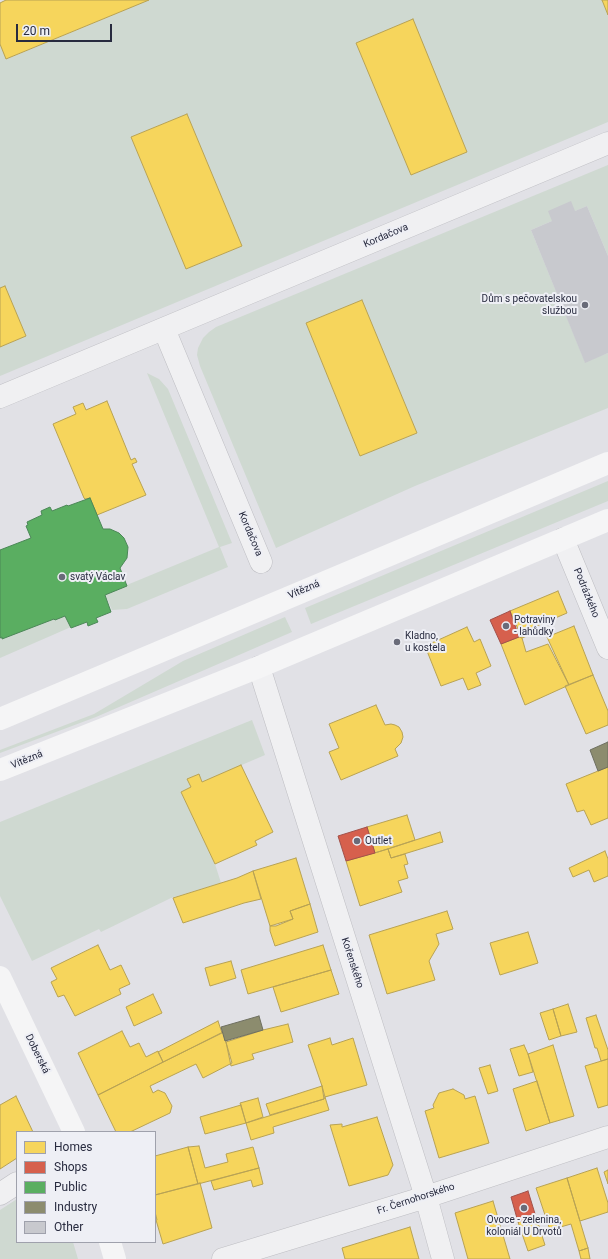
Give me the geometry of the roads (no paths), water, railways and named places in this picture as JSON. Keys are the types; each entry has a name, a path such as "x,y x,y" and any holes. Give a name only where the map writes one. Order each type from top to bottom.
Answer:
{"main road":[{"name":"Vítězná","path":"0,718 608,463"},
{"name":"Vítězná","path":"0,770 259,667 608,520"},
{"name":"Doberská","path":"0,977 74,1131"},
{"path":"110,1243 115,1259"}],"street":[{"name":"Kordačova","path":"0,397 608,144"},
{"name":"Kordačova","path":"164,329 261,562"},
{"name":"Podrázkého","path":"563,539 608,648"},
{"name":"Kořenského","path":"259,667 426,1197 443,1259"},
{"name":"Fr. Černohorského","path":"223,1259 426,1197 608,1137"},
{"path":"0,1194 16,1184"}],"place":[{"name":"Dům s pečovatelskou službou","path":"585,305"},
{"name":"svatý Václav","path":"62,577"},
{"name":"Potraviny - lahůdky","path":"506,626"},
{"name":"Kladno, u kostela","path":"397,642"},
{"name":"Outlet","path":"357,841"},
{"name":"Ovoce - zelenina, koloniál U Drvotů","path":"524,1208"}]}
